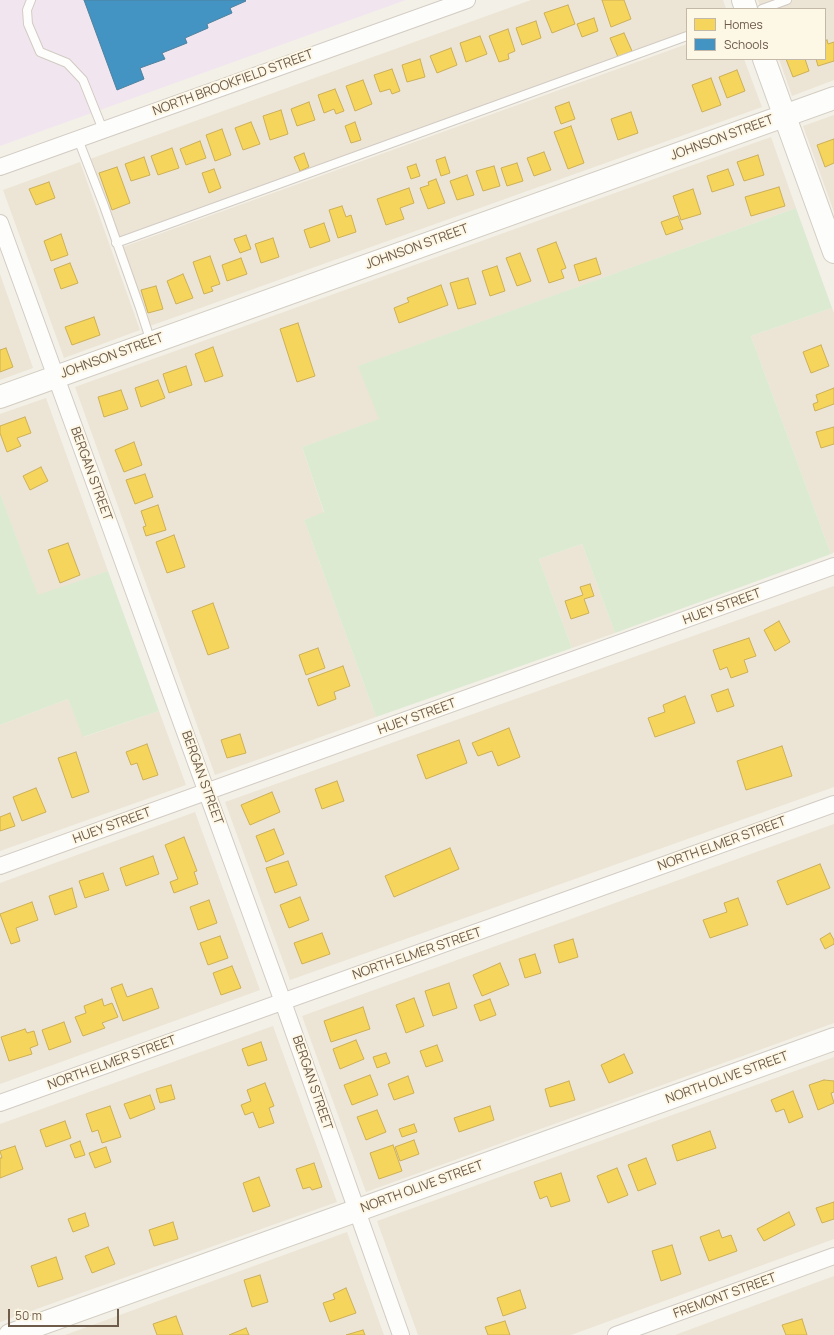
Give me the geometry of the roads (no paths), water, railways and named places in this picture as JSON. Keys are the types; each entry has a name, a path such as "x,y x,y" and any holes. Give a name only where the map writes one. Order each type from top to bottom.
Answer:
{"street":[{"name":"NORTH BROOKFIELD STREET","path":"0,167 467,0"},
{"path":"764,60 825,215 834,252"},
{"name":"JOHNSON STREET","path":"0,397 834,98"},
{"name":"BERGAN STREET","path":"0,223 283,1002 401,1335"},
{"name":"HUEY STREET","path":"0,866 834,566"},
{"name":"NORTH ELMER STREET","path":"0,1103 834,804"},
{"name":"NORTH OLIVE STREET","path":"10,1335 834,1039"},
{"name":"FREMONT STREET","path":"616,1335 834,1256"}],"lane":[{"path":"31,0 27,10 28,24 40,52 67,63 83,80 103,130"},
{"path":"765,8 787,0"},
{"path":"116,243 686,36"},
{"path":"78,139 104,206 151,342"}]}
